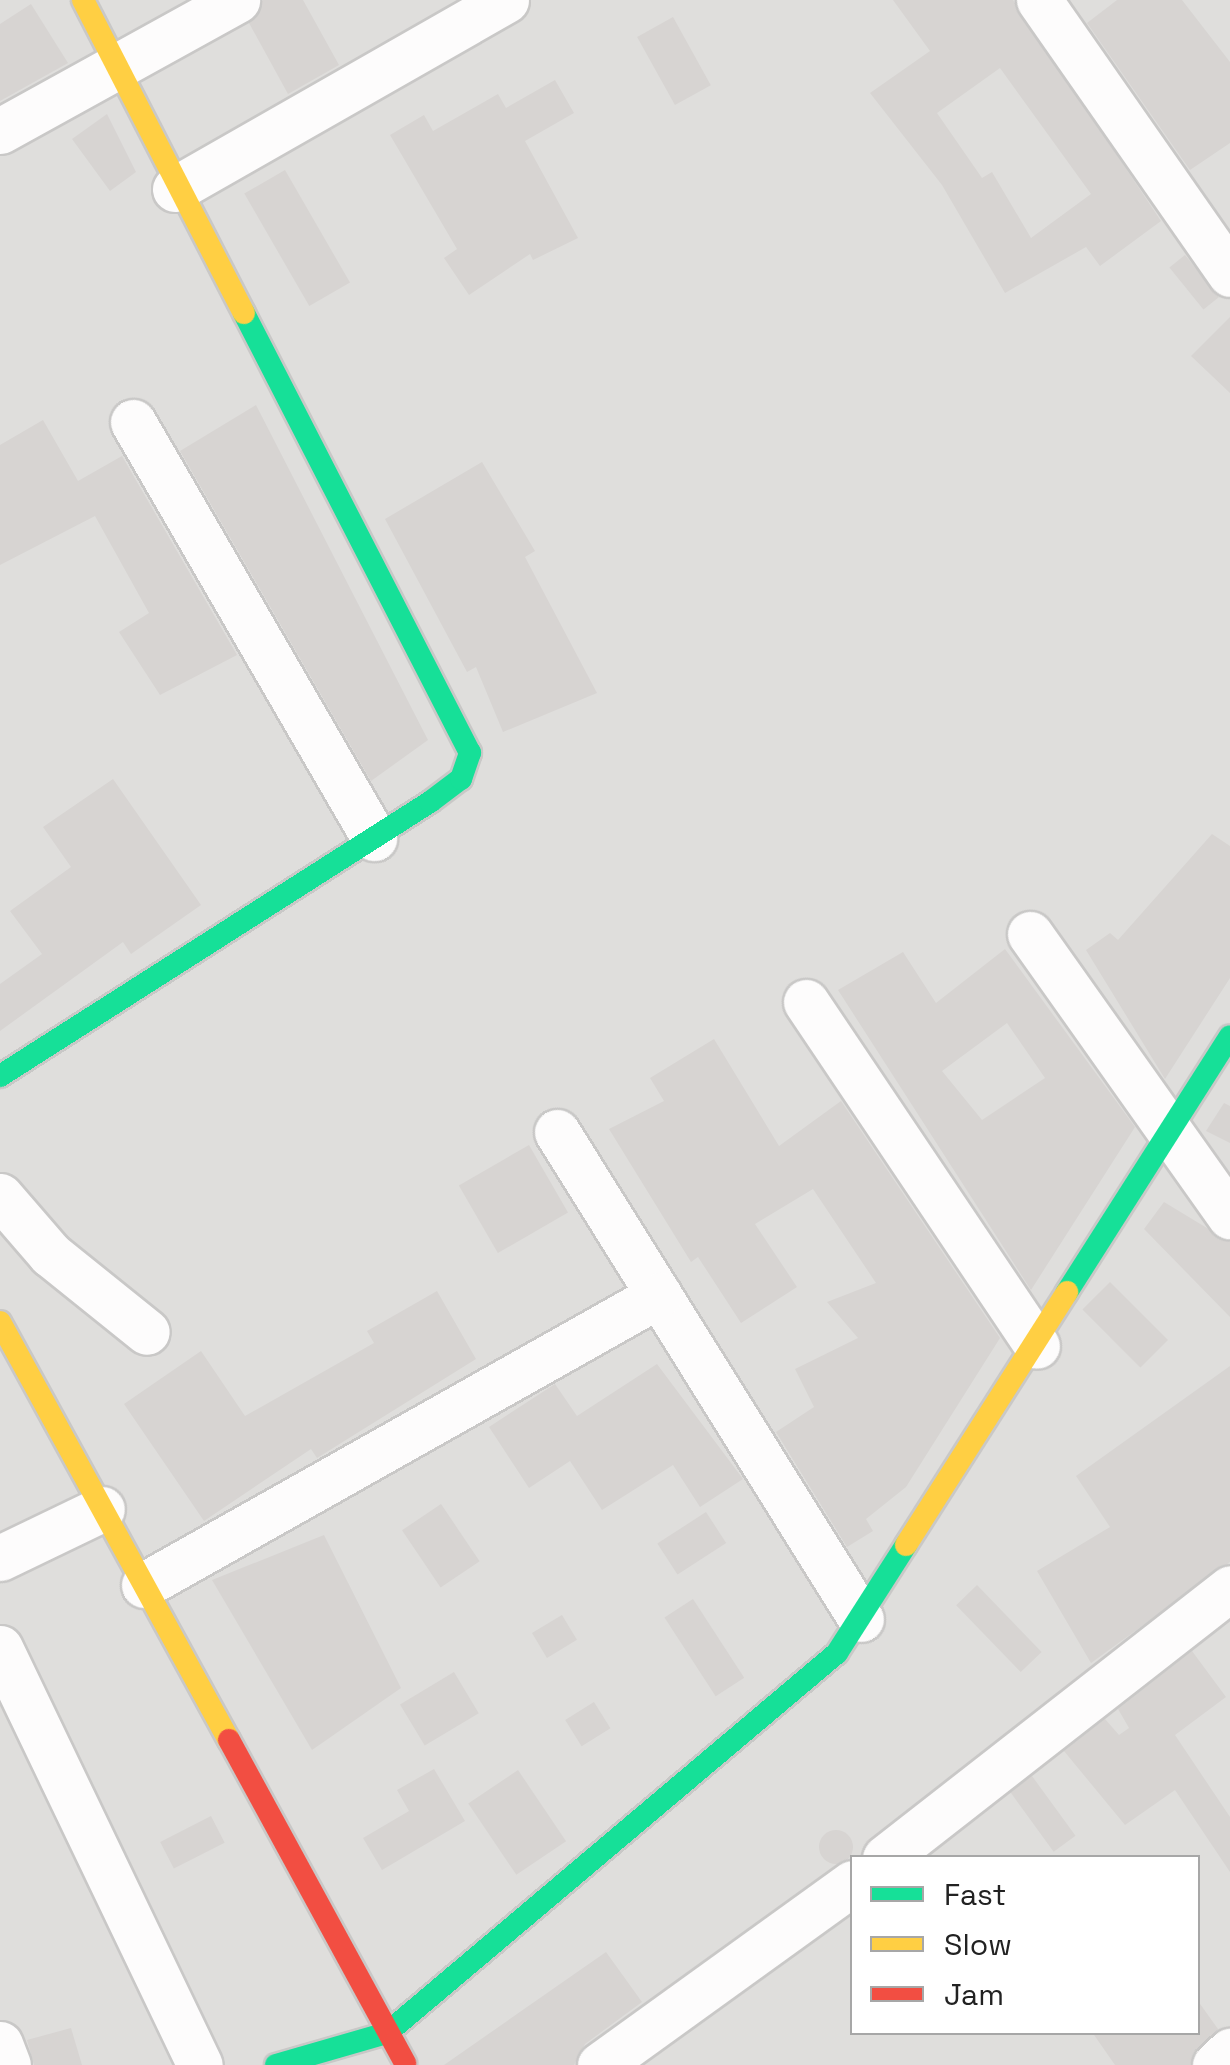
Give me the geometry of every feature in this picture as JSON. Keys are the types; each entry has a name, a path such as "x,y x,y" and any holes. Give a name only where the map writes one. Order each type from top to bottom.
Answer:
{"street":[{"path":"0,1076 460,779 470,753 461,724 175,189 83,0"},
{"path":"0,131 236,0"},
{"path":"175,189 506,0"},
{"path":"1039,0 1230,274"},
{"path":"133,422 374,838"},
{"path":"1030,934 1230,1216"},
{"path":"806,1002 1037,1346"},
{"path":"276,2065 387,2034 838,1653 1037,1346 1230,1036"},
{"path":"557,1132 861,1619"},
{"path":"0,1196 50,1254 148,1332"},
{"path":"144,1585 659,1295"},
{"path":"0,1322 406,2065"},
{"path":"0,1558 102,1509"},
{"path":"890,1855 1230,1588"},
{"path":"0,1648 200,2065"},
{"path":"600,2065 850,1884"},
{"path":"0,2044 8,2065"},
{"path":"1215,2065 1230,2051"}],"shaded area":[{"path":"0,0 1230,0 1230,2065 0,2065"}],"building":[{"path":"263,0 303,0 339,65 288,94 249,23"},
{"path":"893,0 1013,0 1161,221 1100,266 1086,247 1005,293 942,185 870,93 930,51","holes":["1000,68 1091,194 1031,238 992,172 982,178 937,113"]},
{"path":"1117,0 1182,0 1230,62 1230,143 1190,170 1087,23"},
{"path":"31,4 68,63 0,101 0,24"},
{"path":"673,17 711,85 675,105 637,37"},
{"path":"555,80 574,113 525,141 578,238 533,260 530,254 469,295 444,258 457,249 390,135 424,115 433,131 498,94 506,108"},
{"path":"107,114 136,172 110,191 72,139"},
{"path":"285,170 350,283 309,306 244,194"},
{"path":"1185,255 1219,297 1203,310 1169,268"},
{"path":"1230,317 1230,393 1191,356"},
{"path":"256,405 428,740 371,781 180,451"},
{"path":"43,420 78,481 122,456 237,655 160,695 119,632 149,613 95,516 0,565 0,445"},
{"path":"482,462 535,551 525,557 597,693 503,732 476,667 467,672 385,519"},
{"path":"113,779 201,905 131,954 123,942 0,1031 0,984 42,954 10,911 71,867 43,827"},
{"path":"1212,834 1230,846 1230,978 1165,1079 1086,950 1110,933 1118,940"},
{"path":"1005,949 1135,1127 1031,1290 838,990 903,952 936,1003","holes":["1007,1023 1045,1078 982,1120 942,1071"]},
{"path":"714,1039 779,1146 841,1101 1000,1338 906,1487 866,1519 873,1531 847,1547 776,1432 814,1407 795,1369 858,1338 827,1302 876,1283 813,1189 755,1224 797,1287 741,1323 698,1257 691,1262 609,1129 664,1101 650,1078"},
{"path":"1224,1103 1230,1106 1230,1143 1206,1131"},
{"path":"529,1145 568,1213 498,1253 459,1186"},
{"path":"1164,1202 1230,1242 1230,1317 1144,1229"},
{"path":"1110,1282 1168,1340 1140,1368 1082,1310"},
{"path":"437,1291 476,1359 317,1458 311,1449 204,1521 124,1404 201,1351 245,1416 374,1343 367,1331"},
{"path":"657,1364 743,1479 700,1507 673,1465 602,1510 570,1461 529,1488 489,1427 555,1384 577,1416"},
{"path":"1230,1366 1230,1562 1091,1663 1037,1571 1110,1527 1076,1476"},
{"path":"441,1504 480,1561 441,1587 402,1530"},
{"path":"706,1512 726,1543 678,1575 657,1544"},
{"path":"324,1535 401,1688 312,1750 212,1580"},
{"path":"977,1585 1042,1652 1021,1672 956,1605"},
{"path":"693,1599 744,1678 716,1696 664,1618"},
{"path":"562,1615 577,1640 547,1658 532,1633"},
{"path":"1192,1651 1226,1697 1175,1735 1230,1817 1230,1872 1175,1790 1125,1825 1064,1751 1105,1719 1119,1735 1129,1728 1118,1709"},
{"path":"454,1672 479,1713 425,1746 400,1704"},
{"path":"594,1702 610,1728 582,1746 565,1720"},
{"path":"434,1769 465,1821 382,1870 363,1838 409,1811 397,1790"},
{"path":"518,1770 566,1841 516,1875 468,1804"},
{"path":"1032,1776 1075,1836 1054,1852 1010,1792"},
{"path":"211,1816 225,1843 174,1869 160,1842"},
{"path":"829,1831 843,1831 852,1840 852,1854 843,1863 829,1863 820,1854 820,1840"},
{"path":"606,1952 642,2002 585,2044 574,2065 444,2065"},
{"path":"1200,2004 1218,2029 1190,2065 1115,2065 1094,2035 1200,2035"},
{"path":"71,2028 82,2065 34,2065 27,2040"}],"traffic: fast":[{"path":"0,1076 430,802 461,779 470,753 244,313"},
{"path":"1067,1292 1230,1036"},
{"path":"276,2065 387,2033 837,1653 906,1545"}],"traffic: slow":[{"path":"83,0 244,313"},
{"path":"906,1545 1067,1292"},
{"path":"0,1322 229,1740"}],"traffic: jam":[{"path":"229,1740 405,2063"}]}
